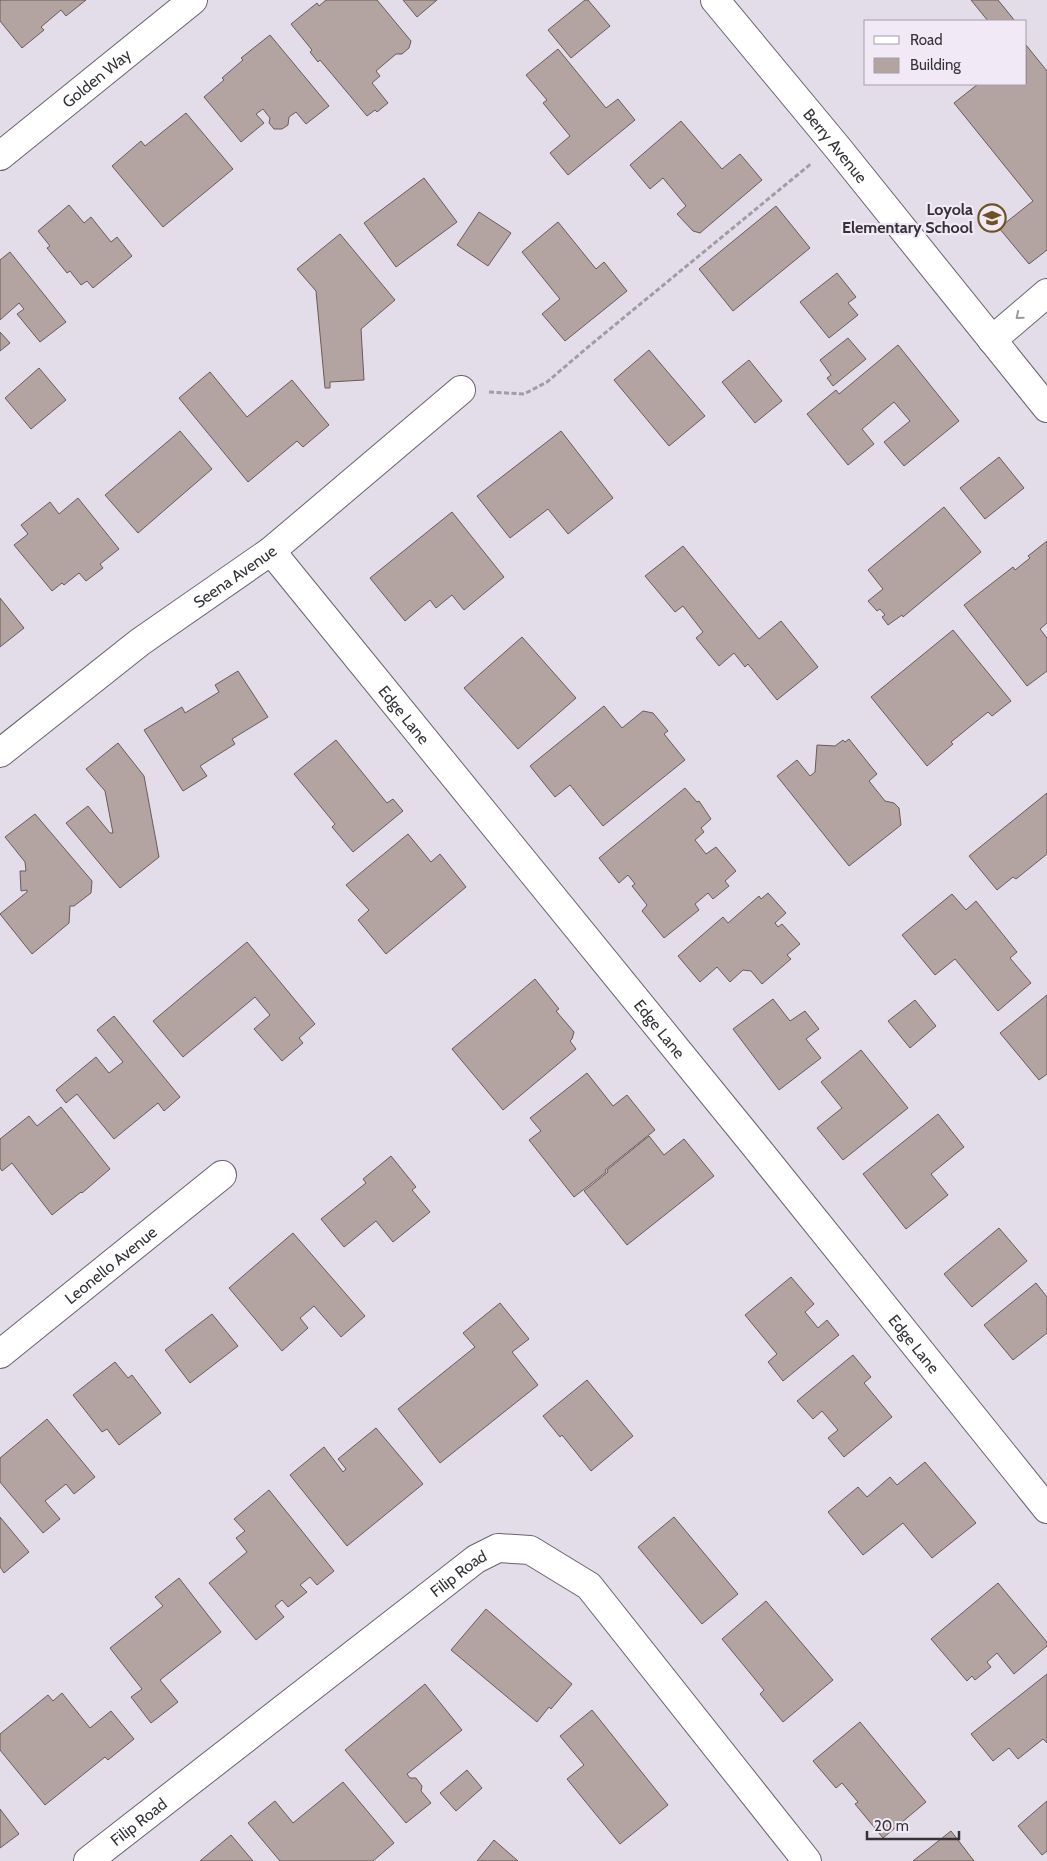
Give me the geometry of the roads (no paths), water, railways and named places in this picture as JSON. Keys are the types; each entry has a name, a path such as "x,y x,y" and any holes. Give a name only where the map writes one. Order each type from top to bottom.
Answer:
{"street":[{"name":"Golden Way","path":"0,156 193,0"},
{"name":"Berry Avenue","path":"715,0 837,147 1047,408"},
{"path":"992,340 1047,293"},
{"name":"Seena Avenue","path":"0,753 140,642 270,551 461,390"},
{"name":"Edge Lane","path":"270,551 756,1147 1047,1510"},
{"name":"Leonello Avenue","path":"0,1354 222,1176"},
{"name":"Filip Road","path":"88,1861 476,1559 498,1548 530,1550 589,1586 807,1861"}],"place":[{"name":"Loyola Elementary School","path":"992,218"}]}
